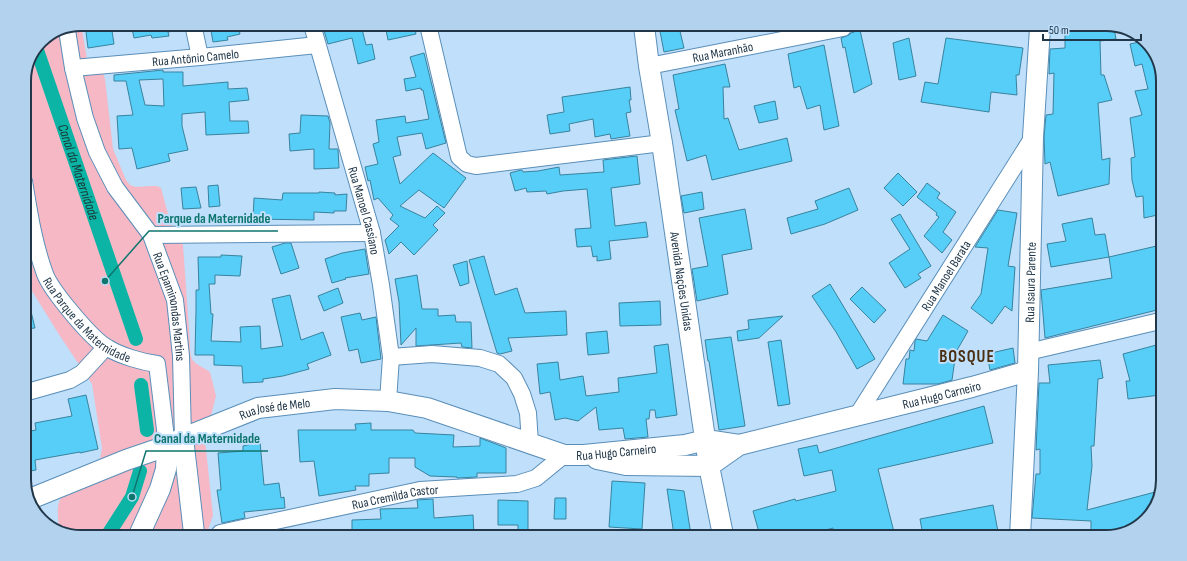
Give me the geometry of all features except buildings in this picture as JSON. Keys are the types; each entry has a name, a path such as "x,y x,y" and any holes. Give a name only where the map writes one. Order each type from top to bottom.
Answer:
{"street":[{"path":"194,31 200,58"},
{"name":"Rua Manoel Cassiano","path":"313,31 372,233 391,357 388,401"},
{"path":"429,31 460,157 467,164 476,166 662,143"},
{"name":"Avenida Nações Unidas","path":"645,31 709,466 723,530"},
{"name":"Rua Maranhão","path":"649,66 828,31"},
{"name":"Rua Isaura Parente","path":"1020,530 1028,362 1033,137 1040,31"},
{"name":"Rua Epaminondas Martins","path":"68,33 73,68 85,118 97,152 115,187 151,235 175,300 181,356 175,442 193,530"},
{"name":"Rua Antônio Camelo","path":"73,68 200,58 317,46"},
{"name":"Rua Manoel Barata","path":"858,414 1033,137"},
{"name":"Rua Parque da Maternidade","path":"31,222 45,276 83,326 106,348 145,362 157,364"},
{"path":"151,235 372,233"},
{"name":"Rua Hugo Carneiro","path":"584,454 602,461 626,465 709,466 739,445 858,414 972,387 1028,362 1156,322"},
{"path":"31,391 70,380 82,373 106,348"},
{"path":"391,357 432,354 480,358 499,364 514,378 522,394 528,413 530,443"},
{"path":"141,530 160,489 175,442 157,364 181,356"},
{"name":"Rua José de Melo","path":"35,498 258,408 335,399 388,401 427,408 564,455 584,454"},
{"name":"Rua Hugo Carneiro","path":"584,454 685,445 706,440 739,445"},
{"name":"Rua Cremilda Castor","path":"234,530 420,490 517,484 536,478 564,455"}],"shaded area":[{"path":"74,31 82,31 88,65 103,73 105,79 113,149 126,180 130,185 136,187 157,186 161,188 170,221 183,245 191,355 196,364 210,372 216,396 205,440 213,515 208,530 81,530 71,529 59,524 59,501 67,492 97,477 102,448 92,384 31,289 31,78 36,59 48,43 65,34"}],"waterway":[{"name":"Canal da Maternidade","path":"39,55 136,339"},
{"name":"Canal da Maternidade","path":"141,385 147,430"},
{"name":"Canal da Maternidade","path":"111,530 132,497 140,471"}],"place":[{"name":"Parque da Maternidade","path":"105,281"},
{"name":"Canal da Maternidade","path":"132,497"}],"district":[{"name":"BOSQUE","path":"967,356"}]}
